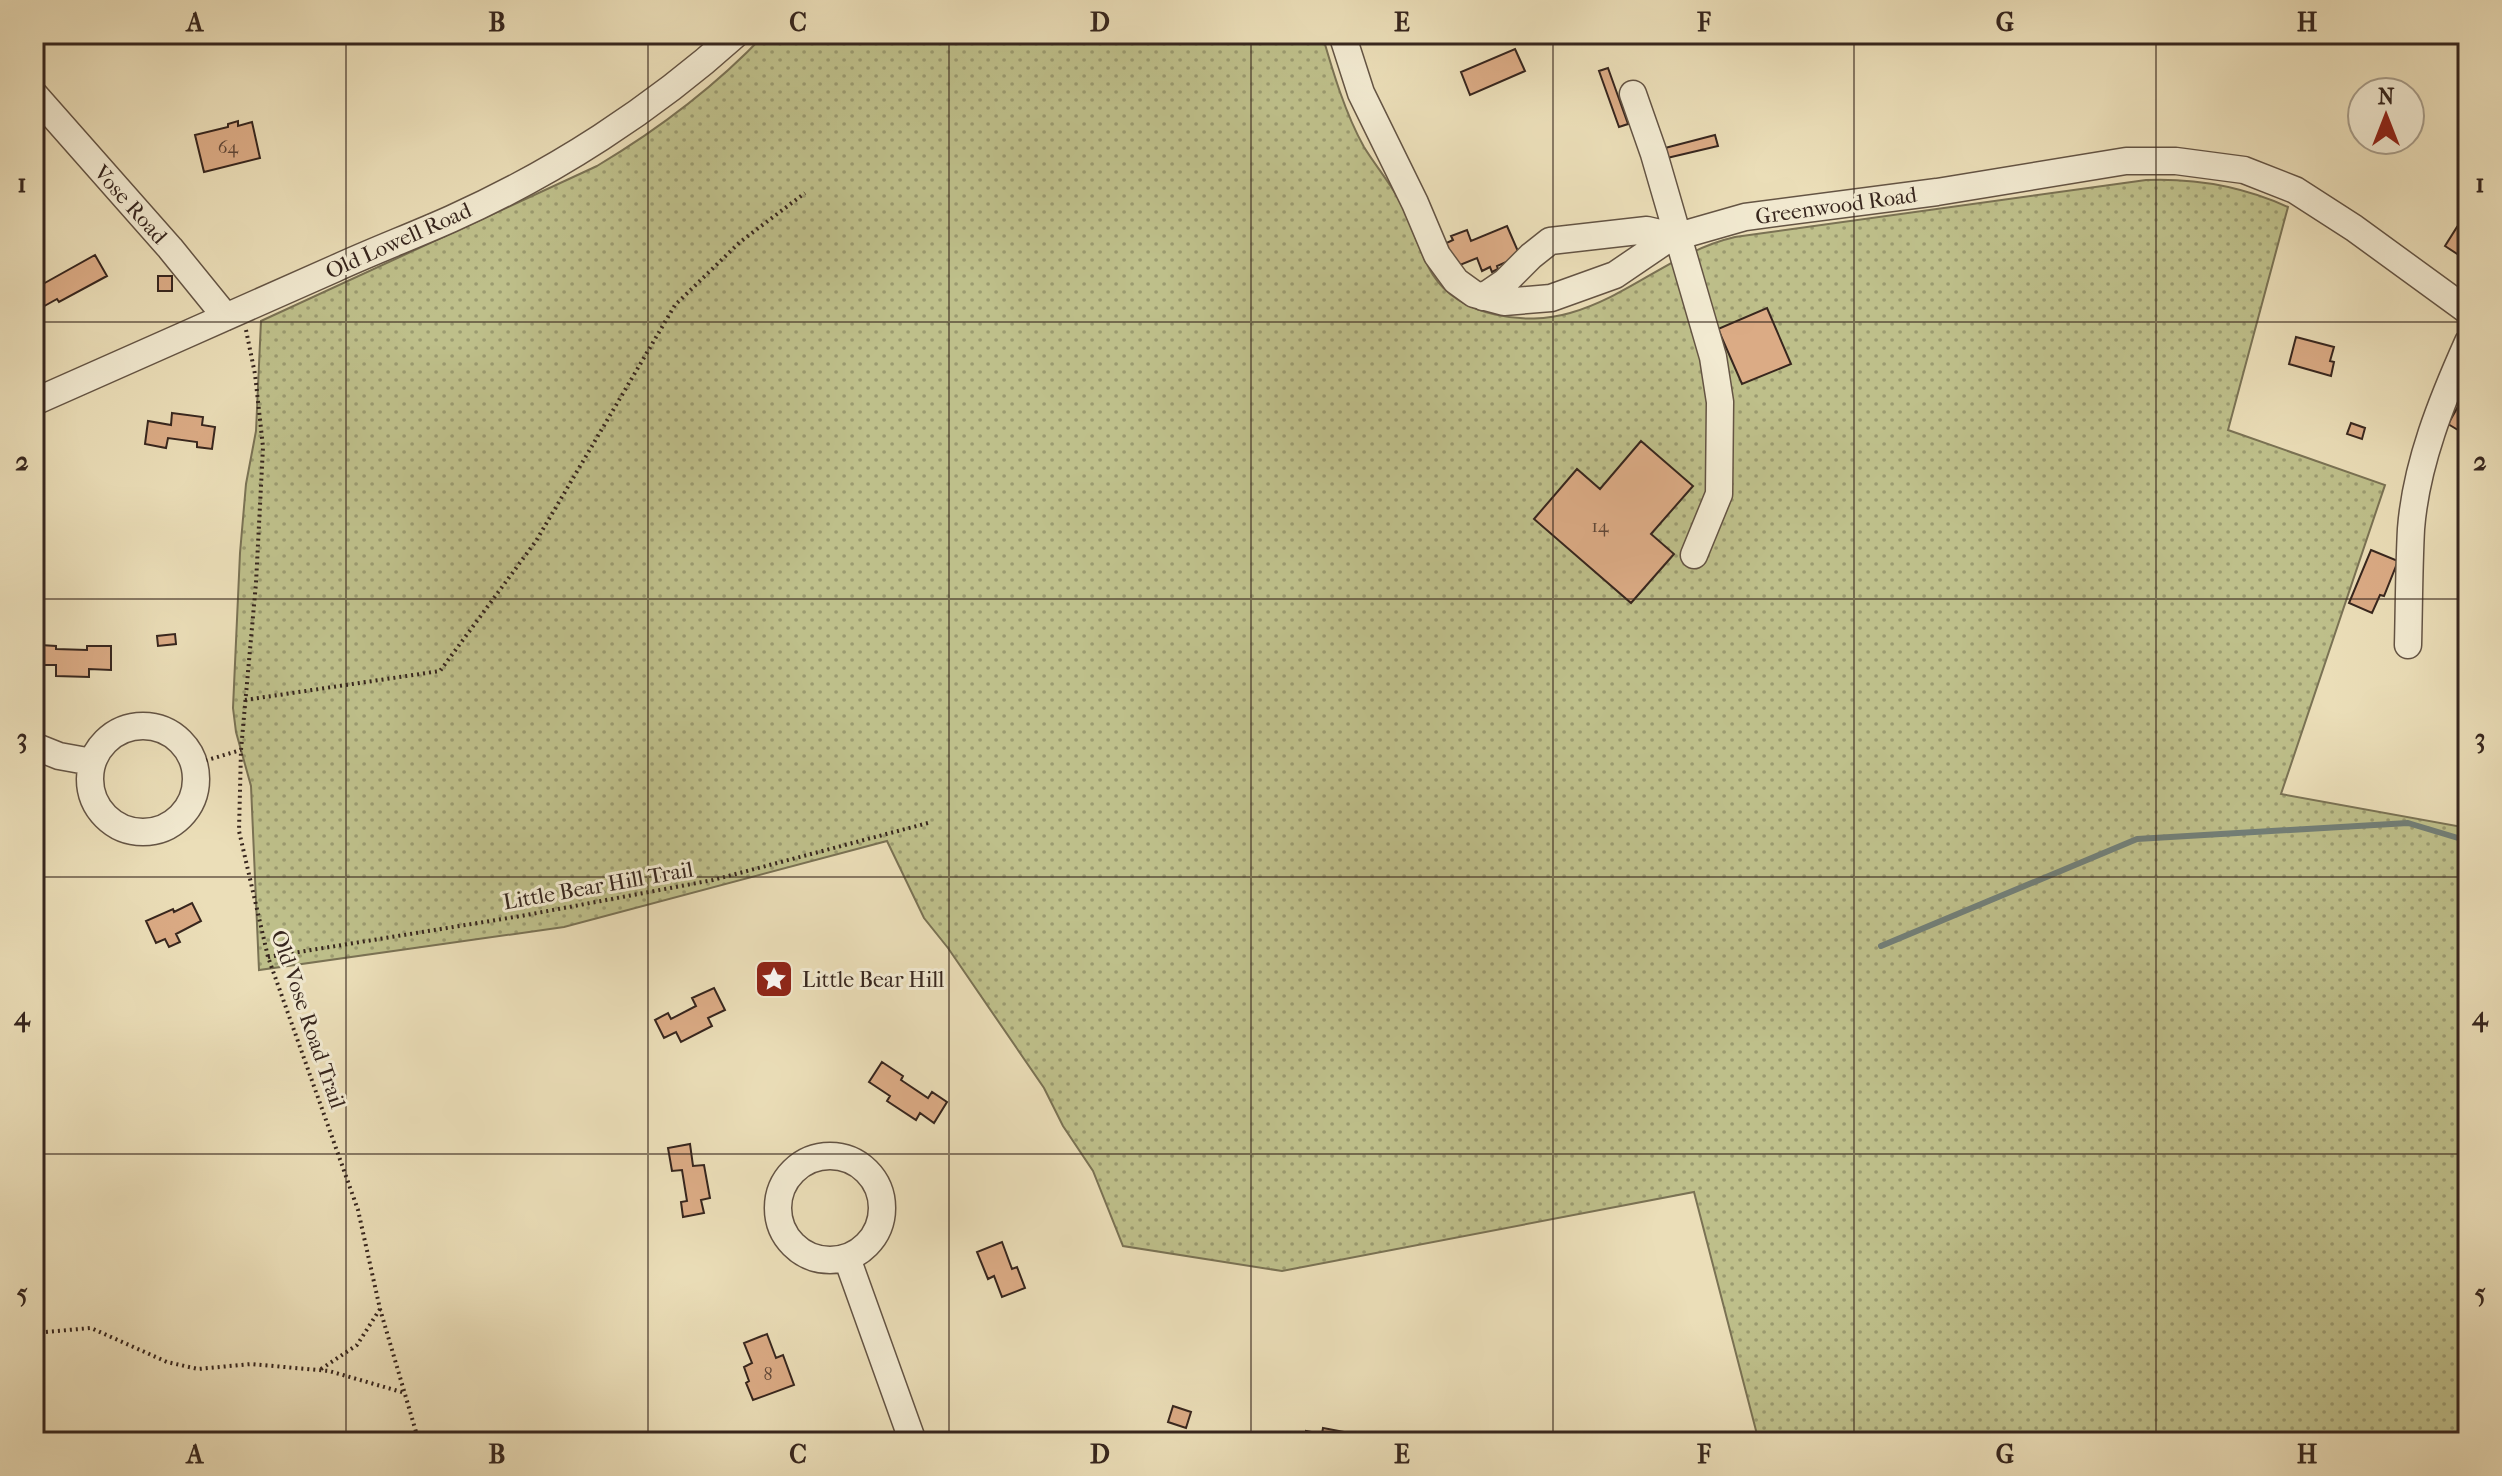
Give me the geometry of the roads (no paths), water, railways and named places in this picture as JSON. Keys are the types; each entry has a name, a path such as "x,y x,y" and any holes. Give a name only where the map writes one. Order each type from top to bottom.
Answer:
{"street":[{"name":"Old Lowell Road","path":"34,402 453,218 579,151 670,90 736,34"},
{"path":"1342,34 1361,93 1437,255 1456,281 1474,294 1483,297 1505,282 1550,241 1647,230 1677,237"},
{"name":"Vose Road","path":"34,94 170,248 234,313"},
{"path":"1633,94 1654,154 1713,357 1720,402 1719,494 1694,555"},
{"name":"Greenwood Road","path":"1483,297 1504,302 1551,298 1615,275 1668,239 1745,217 1937,192 2126,161 2176,161 2244,170 2295,190 2354,228 2468,311"},
{"path":"2408,645 2411,526 2420,479 2432,433 2468,342"},
{"path":"144,726 160,729 175,737 187,749 194,764 196,782 192,800 182,815 168,826 150,832 132,831 115,825 101,813 92,797 89,779 92,762 100,747 127,728 144,726"},
{"path":"34,746 59,756 92,762"},
{"path":"847,1258 913,1442"}],"waterway":[{"path":"1881,946 2137,839 2408,823 2468,841"}],"place":[{"name":"Little Bear Hill","path":"774,979"}]}
